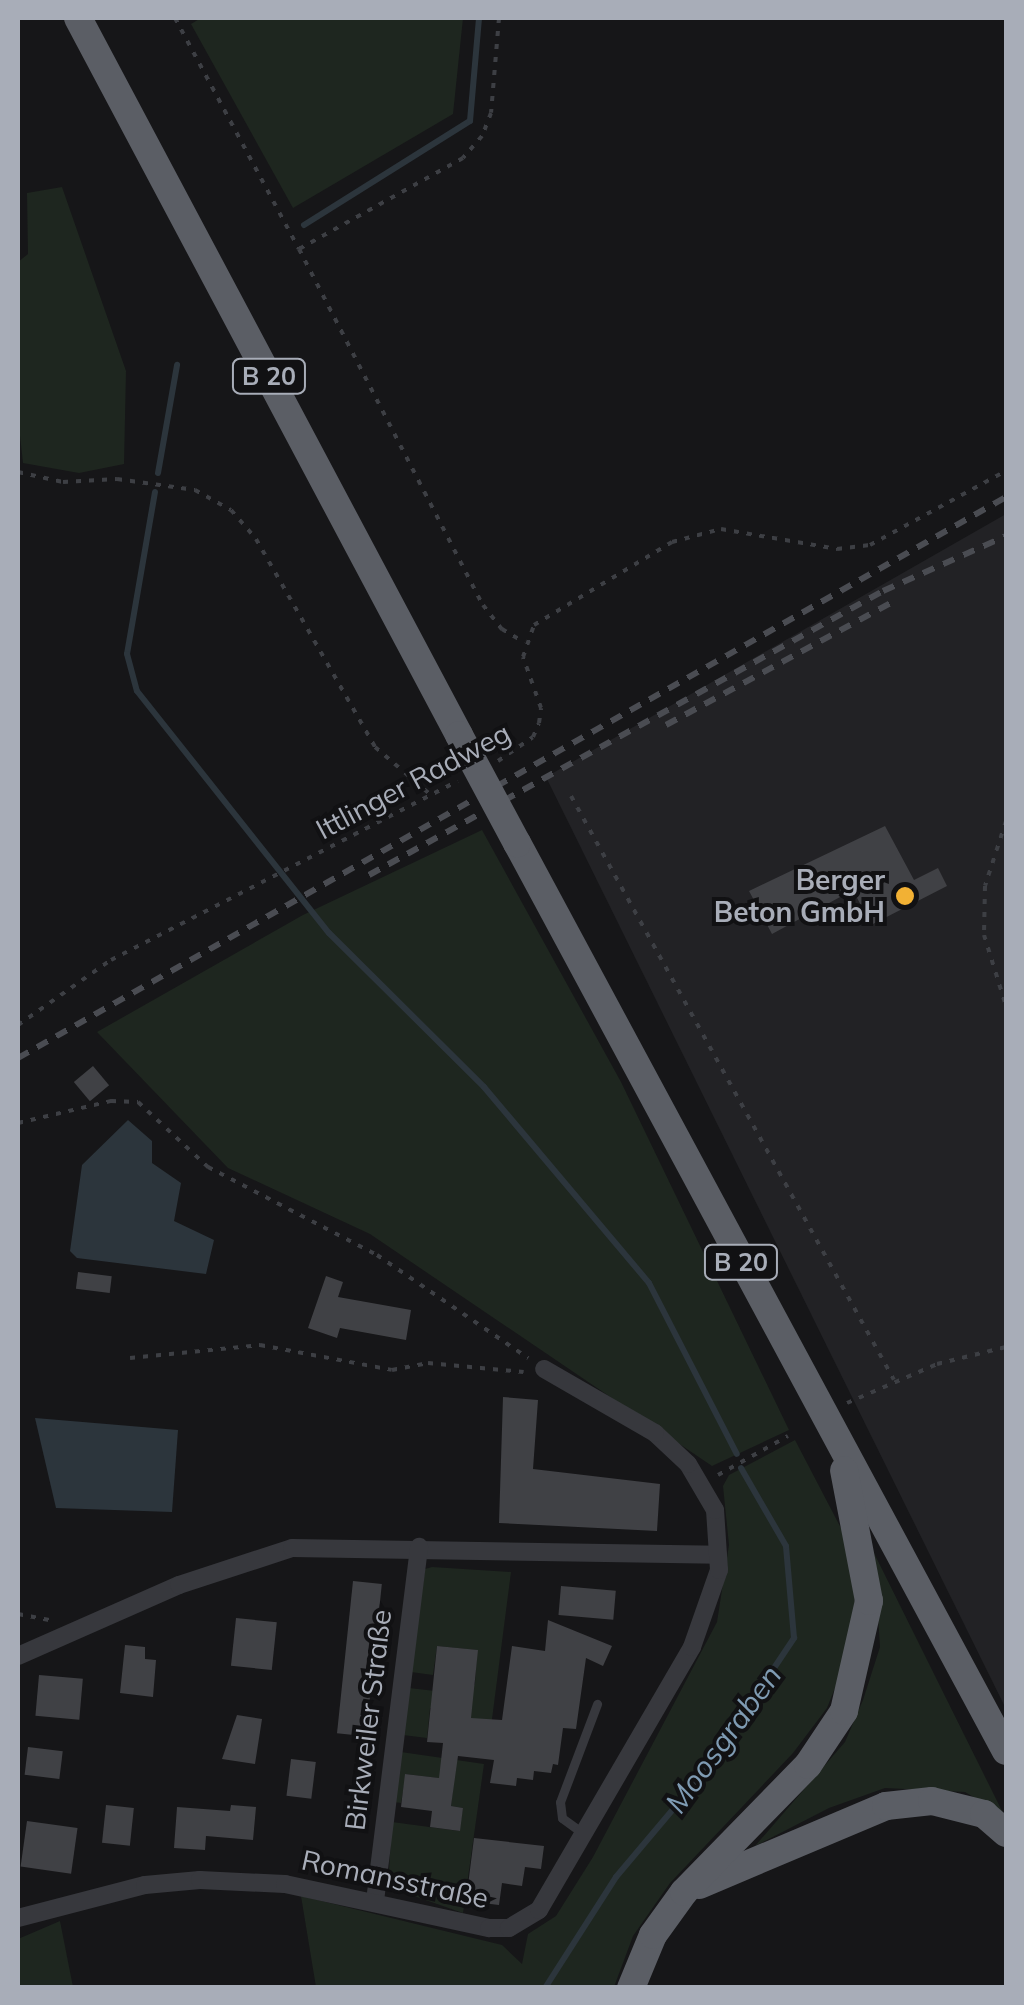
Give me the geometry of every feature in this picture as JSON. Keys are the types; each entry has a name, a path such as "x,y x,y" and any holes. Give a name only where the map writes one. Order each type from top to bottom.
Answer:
{"highway":[{"name":"B 20","path":"78,18 1006,1751"},
{"path":"631,1988 653,1935 684,1892 808,1766 844,1712 869,1601 841,1449"},
{"path":"684,1892 886,1806 932,1801 984,1814 1006,1833"}],"street":[{"path":"549,1372 655,1433 705,1483"},
{"name":"Romansstraße","path":"18,1918 145,1885 200,1880 285,1884 374,1901 466,1926 509,1928 526,1922 554,1893 709,1611 718,1556 715,1510 705,1483"},
{"path":"18,1656 251,1558 292,1548 419,1547 718,1556"},
{"name":"Birkweiler Straße","path":"374,1901 419,1547"}],"lane":[{"path":"586,1836 562,1818 560,1802 597,1704"}],"path":[{"path":"175,18 483,605 502,629 524,642 550,612 696,533 746,532 837,549 870,545 1006,471"},
{"path":"299,249 462,158 482,136 491,113 499,18"},
{"path":"18,472 63,482 117,479 195,490 231,510 256,539 375,747 431,795"},
{"name":"Ittlinger Radweg","path":"489,765 518,750 539,723 524,642"},
{"name":"Ittlinger Radweg","path":"18,1024 111,960 474,773"},
{"path":"571,796 894,1380"},
{"path":"1006,821 986,886 984,935 1006,1006"},
{"path":"18,1123 111,1101 138,1102 208,1167 378,1256 549,1372"},
{"path":"130,1358 260,1346 392,1370 428,1364 549,1372"},
{"path":"847,1403 894,1380 1006,1347"},
{"path":"705,1483 788,1436"}],"shaded area":[{"path":"201,18 463,18 453,114 293,208 191,24"},
{"path":"62,187 126,371 124,464 79,473 23,463 18,418 18,262 28,254 27,193"},
{"path":"1006,514 1006,1709 546,777"},
{"path":"482,830 621,1082 789,1430 712,1466 370,1234 228,1168 97,1032 303,915"},
{"path":"128,1120 152,1141 152,1163 181,1183 174,1221 214,1240 206,1274 77,1258 70,1251 82,1165"},
{"path":"35,1418 178,1430 172,1512 56,1508"},
{"path":"795,1440 843,1532 856,1572 855,1622 845,1663 827,1708 793,1753 670,1883 633,1936 614,1987 316,1987 301,1896 502,1945 522,1964 528,1934 556,1916 593,1857 717,1622 729,1545 723,1486 729,1475"},
{"path":"874,1553 1004,1815 965,1792 885,1788 829,1808 755,1846 845,1742 863,1700 880,1647"},
{"path":"425,1569 511,1572 488,1750 468,1748 471,1712 430,1708 427,1738 403,1735 409,1688 470,1695 475,1683 477,1650 437,1646 433,1675 411,1672"},
{"path":"401,1752 484,1764 463,1913 388,1887 392,1822 459,1831 463,1808 451,1806 454,1780 406,1774 401,1803 394,1802"},
{"path":"60,1921 73,1987 18,1987 18,1939"}],"building":[{"path":"885,826 914,880 938,868 947,886 871,925 853,890 772,934 749,891"},
{"path":"93,1066 109,1085 90,1101 74,1082"},
{"path":"78,1272 112,1276 110,1293 76,1289"},
{"path":"326,1276 343,1282 338,1297 411,1310 406,1340 340,1328 337,1338 308,1328"},
{"path":"503,1397 538,1400 533,1469 660,1484 657,1531 499,1523"},
{"path":"353,1581 382,1584 366,1736 337,1733"},
{"path":"561,1586 616,1591 613,1620 558,1615"},
{"path":"236,1618 277,1622 272,1670 231,1666"},
{"path":"548,1620 612,1646 603,1666 586,1658 576,1729 563,1728 558,1765 553,1764 551,1773 534,1771 533,1780 517,1778 516,1786 490,1783 494,1760 458,1756 451,1806 463,1808 460,1831 430,1827 432,1811 401,1807 405,1774 439,1778 443,1743 427,1742 437,1646 478,1650 471,1718 502,1720 512,1646 545,1651"},
{"path":"125,1645 145,1647 145,1659 156,1660 153,1697 120,1693"},
{"path":"39,1675 83,1679 79,1720 35,1716"},
{"path":"237,1715 262,1719 255,1764 222,1759"},
{"path":"28,1747 63,1751 59,1779 25,1775"},
{"path":"291,1759 316,1762 311,1799 286,1796"},
{"path":"106,1805 134,1808 130,1846 102,1843"},
{"path":"231,1805 256,1807 253,1840 206,1836 205,1850 174,1848 177,1807 230,1811"},
{"path":"27,1821 78,1828 71,1874 21,1867"},
{"path":"474,1838 544,1846 541,1869 525,1867 522,1886 502,1883 499,1905 466,1901"}],"waterway":[{"path":"304,225 470,121 479,18"},
{"path":"158,473 177,365"},
{"path":"155,492 127,654 137,691 329,933 484,1087 649,1283 737,1454"},
{"name":"Moosgraben","path":"545,1988 616,1877 706,1770 794,1638 786,1546 741,1468"}],"railway":[{"path":"18,1058 1006,497"},
{"path":"369,875 883,591 1006,536"},
{"path":"666,725 894,601"}],"place":[{"name":"Berger Beton GmbH","path":"905,896"}]}
